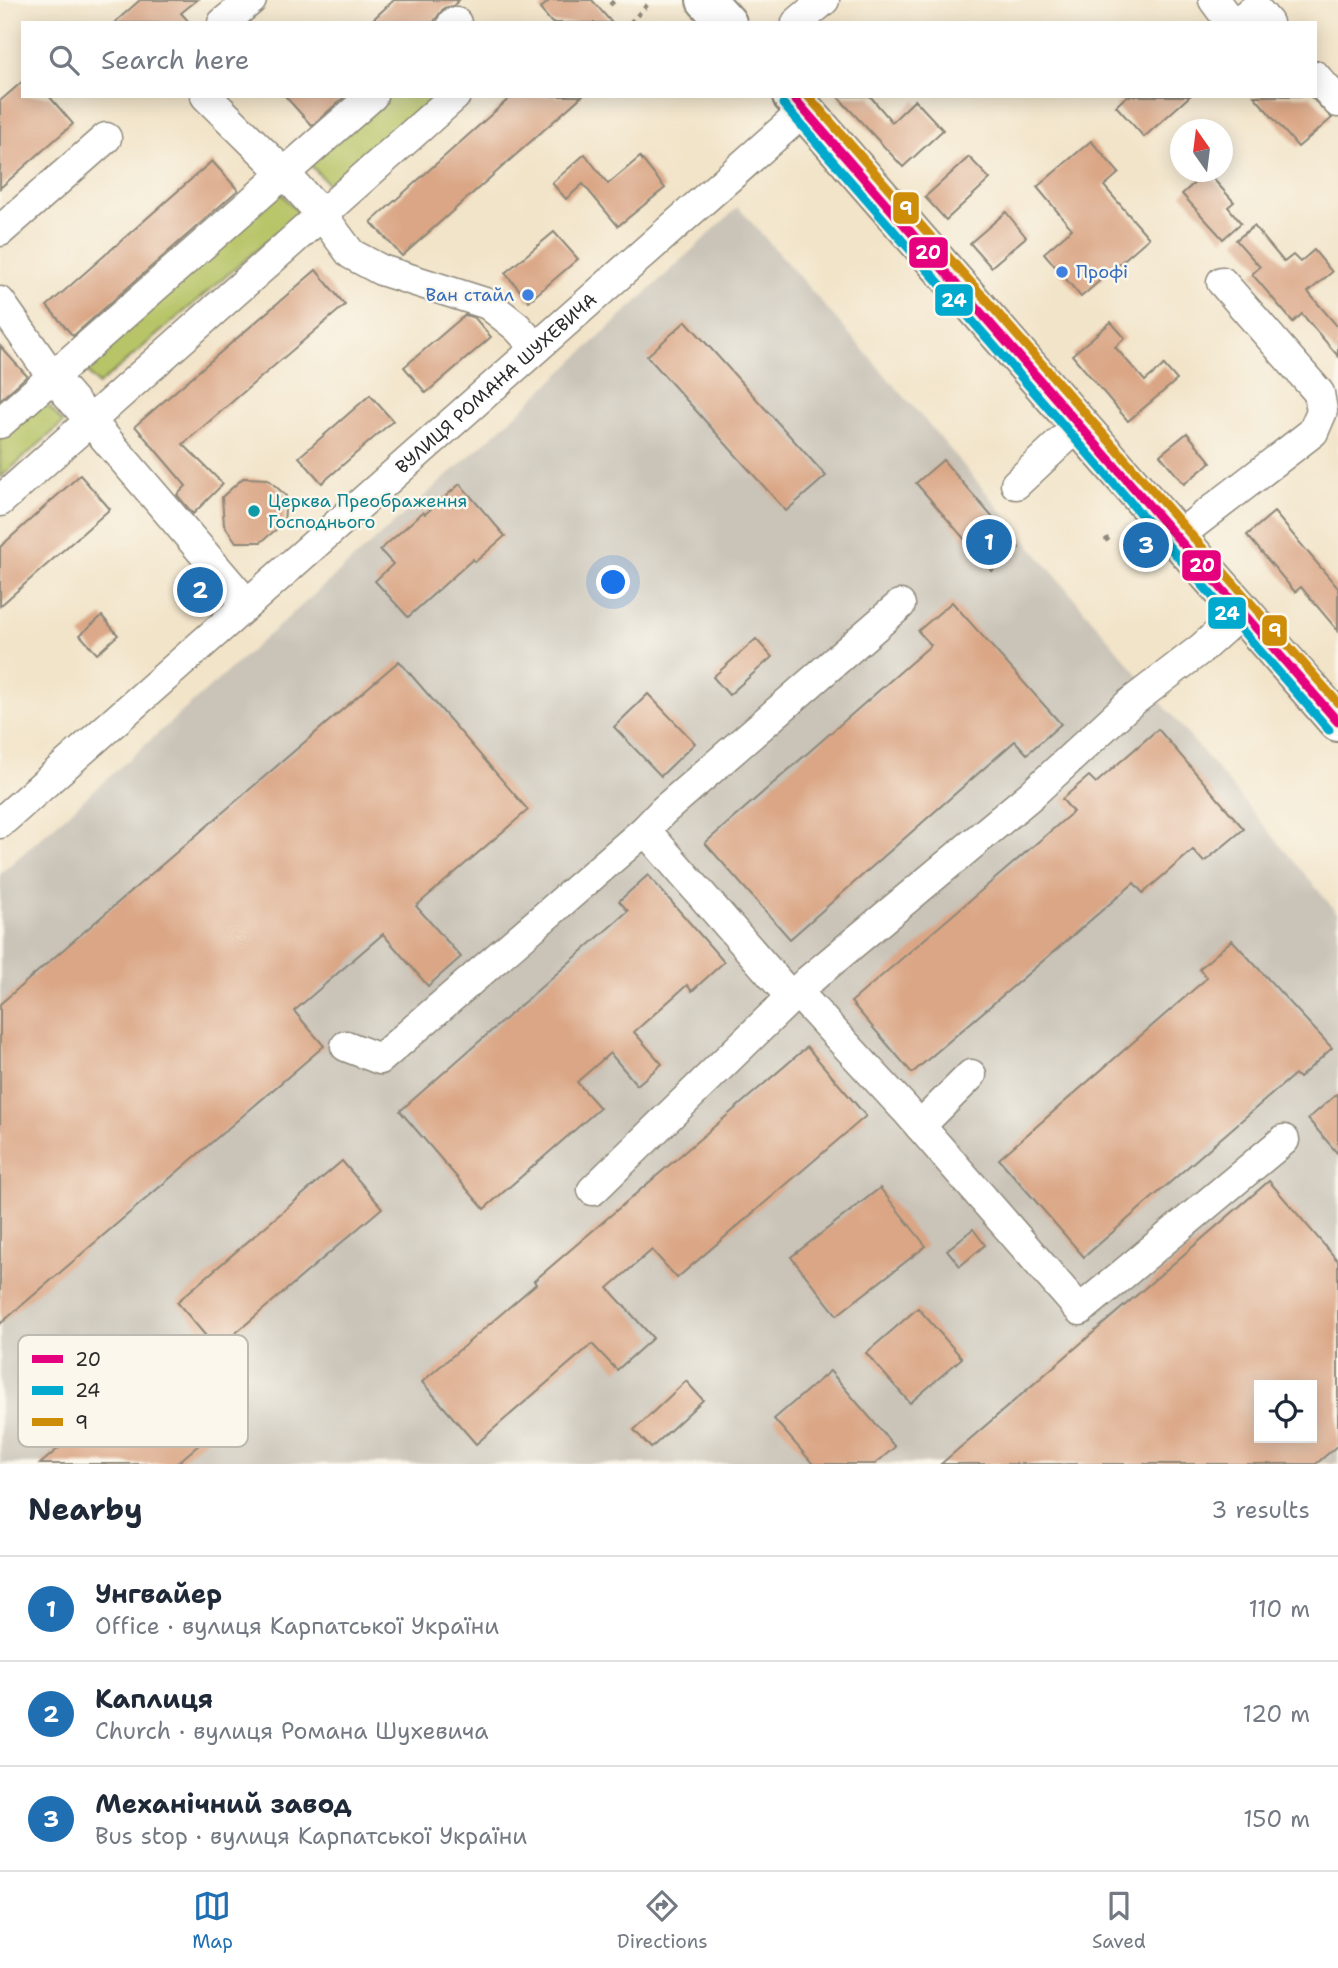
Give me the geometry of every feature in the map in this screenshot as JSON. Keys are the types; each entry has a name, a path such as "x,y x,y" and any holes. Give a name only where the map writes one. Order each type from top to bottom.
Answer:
{"main road":[{"path":"706,0 725,21"},
{"path":"798,104 1338,722"}],"street":[{"path":"225,21 251,0"},
{"path":"799,21 824,0"},
{"path":"1225,10 1256,9 1266,21"},
{"path":"1317,78 1338,103"},
{"path":"208,98 286,174 351,254 381,270 488,304 517,327 536,348"},
{"path":"0,424 370,98"},
{"path":"0,501 453,98"},
{"name":"ВУЛИЦЯ РОМАНА ШУХЕВИЧА","path":"0,823 536,348 798,104"},
{"path":"0,231 106,138"},
{"path":"1177,537 1313,432 1322,411 1319,393 1222,282"},
{"path":"0,302 52,376 247,604"},
{"path":"1016,484 1079,425"},
{"path":"346,1046 380,1059 900,605"},
{"path":"593,1190 794,995 1031,795 1129,704 1202,648 1242,612"},
{"path":"645,830 794,995 920,1126 1080,1310 1284,1140"},
{"path":"920,1126 971,1075"}],"path":[{"path":"610,5 615,0"},
{"path":"632,21 648,4"}],"shaded area":[{"path":"738,207 943,441 1338,914 1338,1463 0,1464 0,874 519,412"}],"green space":[{"path":"378,98 439,98 335,192 308,162"},
{"path":"276,187 299,214 98,385 78,361"},
{"path":"40,396 63,423 0,478 0,431"}],"building":[{"path":"140,0 197,0 181,13 188,21 116,21"},
{"path":"394,0 459,0 453,6 444,8 434,21 371,21"},
{"path":"550,0 592,0 610,21 550,21 540,9"},
{"path":"21,83 21,98 51,98 73,124 0,188 0,101"},
{"path":"287,98 343,98 312,126"},
{"path":"510,98 580,98 402,256 371,222"},
{"path":"839,98 872,98 892,122 915,100 943,130 903,167"},
{"path":"1125,98 1188,98 1144,137 1116,106"},
{"path":"1256,98 1312,98 1332,118 1298,147"},
{"path":"1091,141 1119,173 1104,186 1149,238 1081,297 1044,253 1072,229 1037,187"},
{"path":"585,154 608,184 640,157 665,188 618,226 583,184 566,199 552,183"},
{"path":"969,157 990,179 946,220 925,197"},
{"path":"212,161 238,190 73,336 47,306"},
{"path":"1196,182 1216,182 1234,202 1228,207 1241,223 1223,239 1182,194"},
{"path":"1006,212 1026,237 991,267 970,243"},
{"path":"1254,226 1284,262 1293,255 1300,262 1314,250 1332,272 1308,292 1338,327 1338,356 1302,314 1293,322 1252,274 1260,267 1236,240"},
{"path":"554,232 578,259 529,301 505,273"},
{"path":"316,270 345,305 183,444 223,484 193,514 177,495 186,486 135,426"},
{"path":"465,315 475,318 491,337 426,393 404,367"},
{"path":"686,321 826,476 786,511 647,356"},
{"path":"1111,322 1125,338 1115,347 1145,381 1164,365 1177,380 1128,421 1072,355"},
{"path":"0,346 27,376 0,400"},
{"path":"370,395 393,421 322,483 299,457"},
{"path":"1187,433 1211,462 1184,484 1160,455"},
{"path":"943,460 1019,548 992,571 916,483"},
{"path":"80,475 110,509 0,606 0,547"},
{"name":"Церква Преображення Господнього","path":"243,478 268,479 286,496 284,523 261,542 236,542 224,525 222,497"},
{"path":"460,484 505,536 475,562 473,559 408,617 375,581 393,564 380,550"},
{"path":"1274,512 1338,588 1338,631 1301,587 1295,592 1247,535"},
{"path":"952,602 1061,724 1027,754 1015,741 790,939 705,843 931,645 918,631"},
{"path":"102,616 118,635 97,654 80,635"},
{"path":"756,639 772,657 729,695 713,677"},
{"path":"399,661 528,810 416,906 461,957 428,986 383,934 294,1011 324,1046 0,1324 0,1004"},
{"path":"648,694 695,743 661,776 614,727"},
{"path":"1158,729 1244,829 1204,862 1193,850 1143,893 1134,883 912,1073 851,1002 1073,812 1062,799 1089,776 1096,783"},
{"path":"648,875 724,962 692,991 687,985 634,1032 662,1064 637,1085 610,1053 577,1082 600,1108 484,1209 400,1111 628,911 619,901"},
{"path":"1232,940 1332,1048 1299,1078 1295,1074 1084,1257 999,1159 1207,978 1199,969"},
{"path":"807,1047 866,1116 677,1278 652,1250 608,1288 653,1338 617,1370 592,1344 476,1444 422,1382 536,1284 534,1281"},
{"path":"1338,1093 1338,1154 1308,1119"},
{"path":"342,1161 382,1208 233,1335 205,1335 177,1302"},
{"path":"1269,1181 1338,1261 1338,1445 1316,1464 941,1464"},
{"path":"880,1188 926,1246 837,1315 791,1257"},
{"path":"973,1229 985,1245 960,1266 947,1250"},
{"path":"918,1308 962,1358 910,1403 866,1353"},
{"path":"830,1371 895,1447 875,1464 813,1464 774,1419"},
{"path":"686,1381 703,1400 651,1448 634,1430"},
{"path":"60,1447 196,1447 176,1464 40,1464"}],"transit line":[{"name":"20","path":"794,98 1338,722"},
{"name":"9","path":"810,98 1338,703"},
{"name":"24","path":"783,104 1329,730"}],"place":[{"name":"Профі","path":"1062,272"},
{"name":"Ван стайл","path":"528,295"},
{"name":"Церква Преображення Господнього","path":"254,511"},
{"name":"Унгвайер","path":"989,542"},
{"name":"Механічний завод","path":"1146,545"},
{"name":"Каплиця","path":"200,590"}]}
